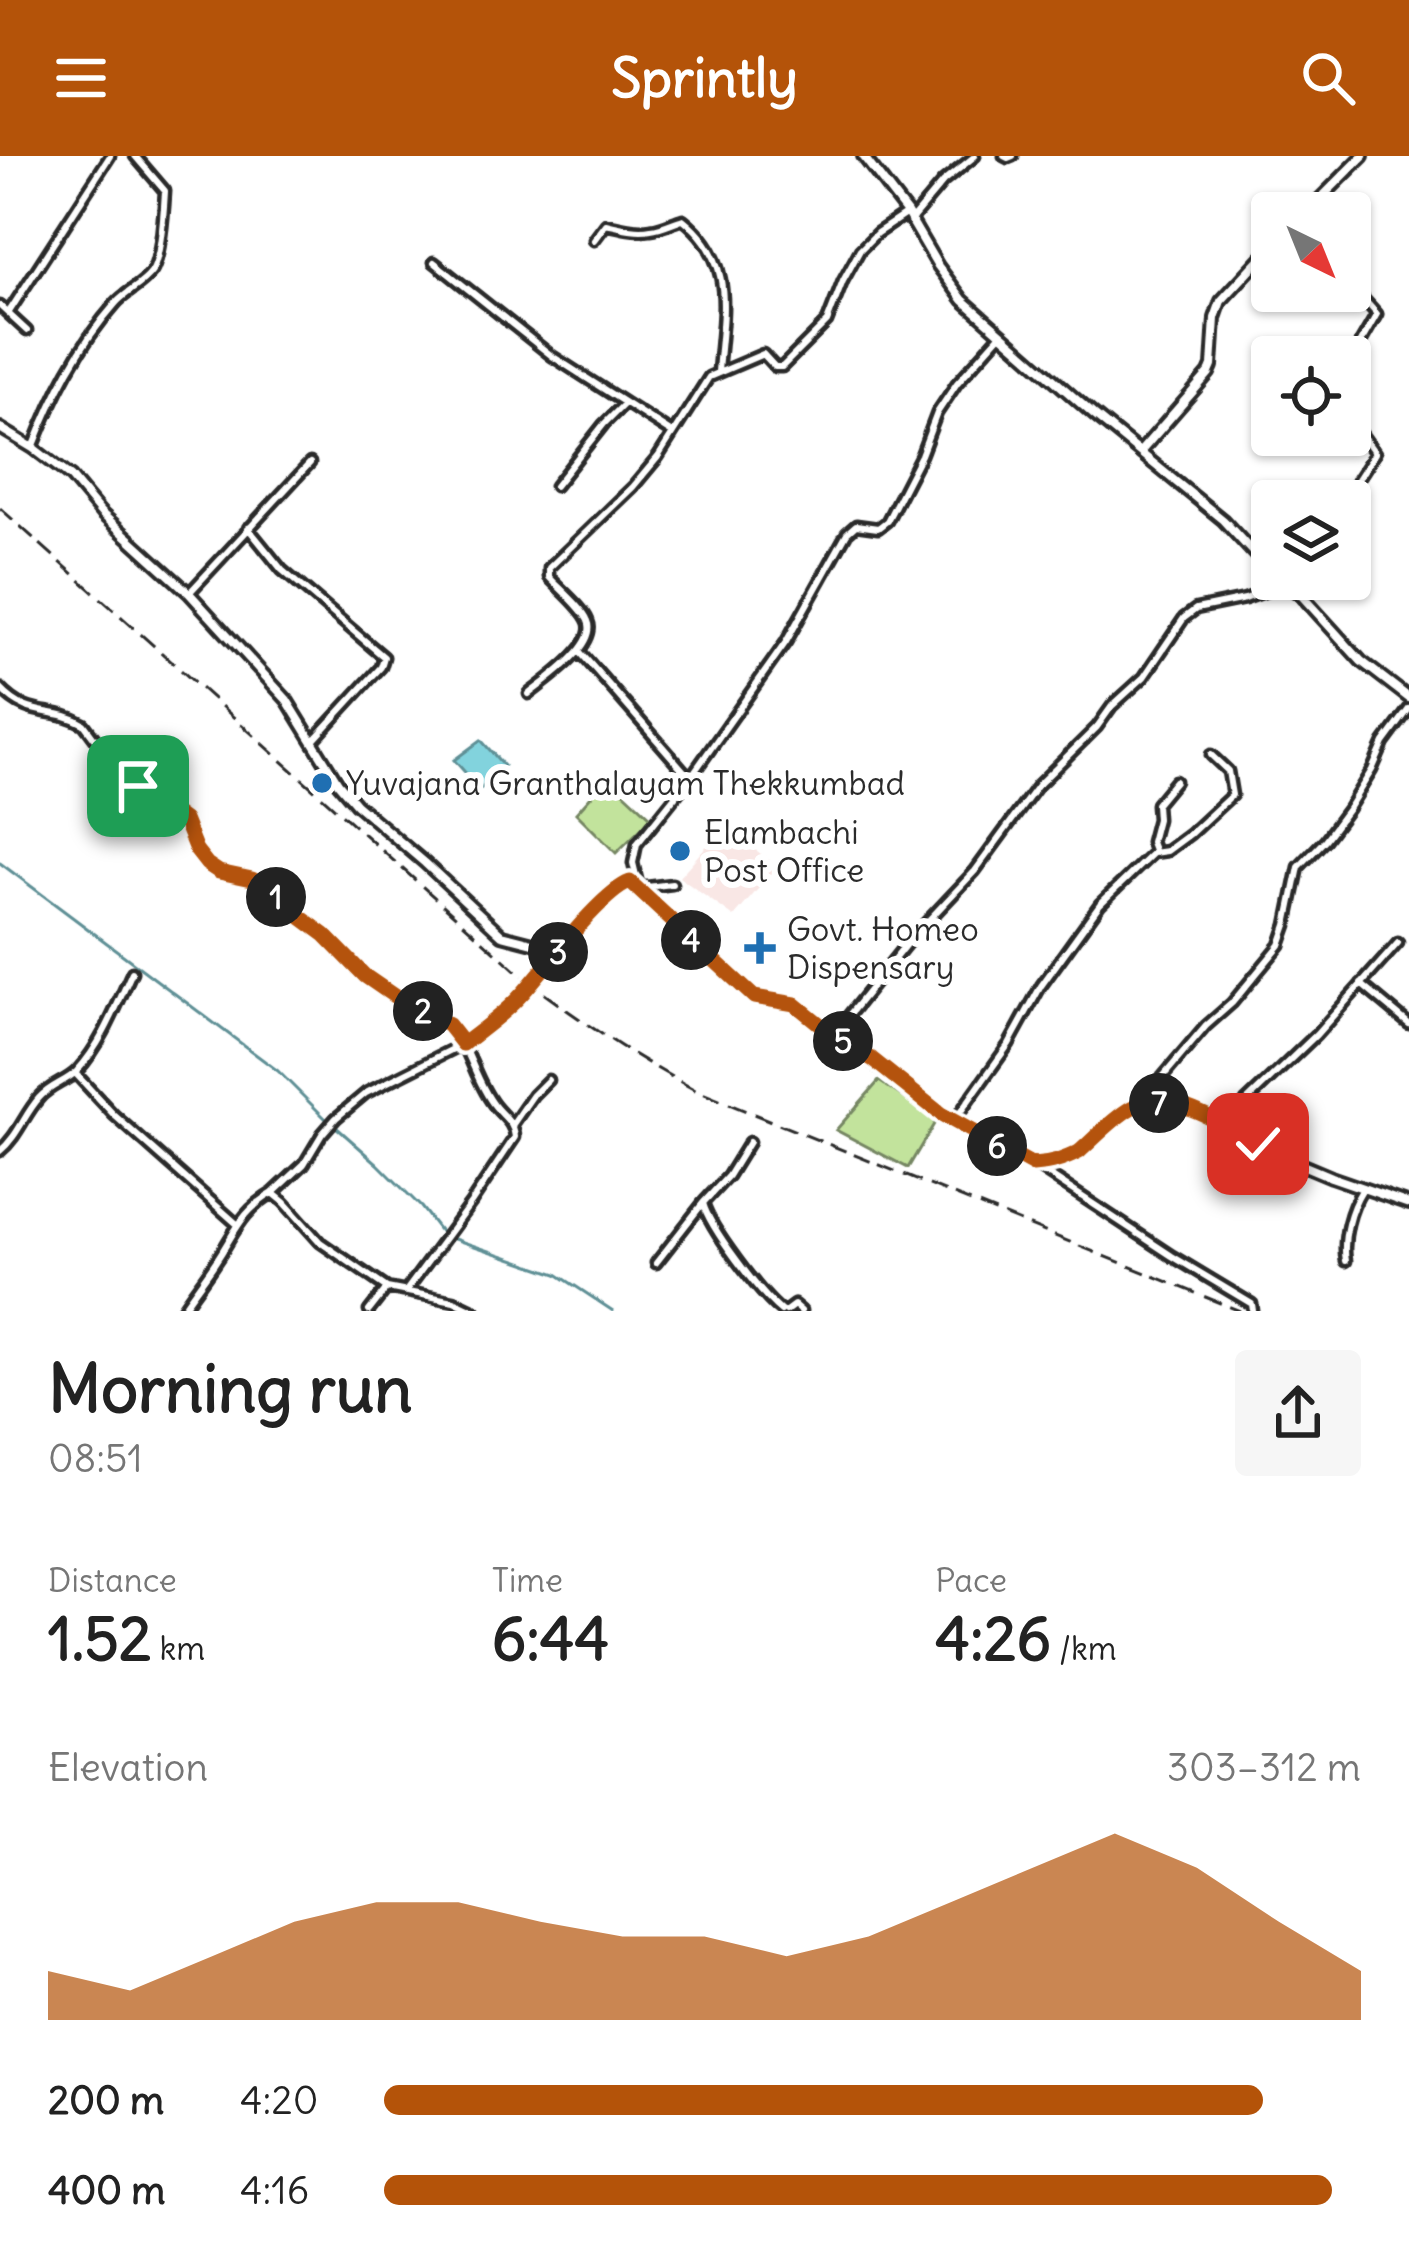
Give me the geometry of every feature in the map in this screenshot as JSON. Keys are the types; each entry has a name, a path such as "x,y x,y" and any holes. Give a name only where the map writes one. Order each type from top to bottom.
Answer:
{"main road":[{"path":"863,156 963,301 1223,520 1251,550"},
{"path":"1327,192 1364,156"},
{"path":"1141,451 1209,373 1216,311 1251,269"},
{"path":"0,428 71,477 101,513 189,593 287,700 356,804 502,935 536,944 573,935 630,882 754,997 795,1004 954,1121 1033,1165 1050,1164 1079,1152 1133,1106 1171,1103 1194,1109 1288,1159 1409,1204"},
{"path":"1306,600 1361,661 1409,698"}],"street":[{"path":"9,312 110,156"},
{"path":"33,448 65,373 91,333 121,298 153,272 165,191 136,156"},
{"path":"529,694 580,652 590,632 588,621 548,577 549,568 633,487 709,377 763,354 775,367 782,367 827,322 860,250 878,233 909,217 974,156"},
{"path":"1004,156 1013,156"},
{"path":"594,240 606,224 642,230 683,219 690,224 724,279 718,372"},
{"path":"434,262 553,356 672,433"},
{"path":"0,306 26,331"},
{"path":"1364,336 1377,314 1371,307"},
{"path":"672,884 638,889 633,863 637,844 690,778 785,642 847,533 856,525 878,528 887,521 937,413 1000,335"},
{"path":"555,486 624,404"},
{"path":"1358,480 1375,454 1371,448"},
{"path":"189,593 310,463"},
{"path":"248,529 282,570 385,657 313,741"},
{"path":"833,1035 975,871 1038,785 1144,677 1184,618 1204,607 1251,597"},
{"path":"580,652 690,778"},
{"path":"0,688 25,709 84,724 119,771 184,820 207,864 265,885 365,976 448,1025 463,1044 479,1082 512,1124 515,1136 406,1291"},
{"path":"1133,1106 1232,1003 1280,945 1299,867 1348,809 1384,743 1409,709"},
{"path":"954,1121 1100,904 1153,853 1167,850 1190,834 1232,795 1228,771 1211,755"},
{"path":"1153,853 1156,804 1175,781"},
{"path":"181,1311 237,1224 304,1164 336,1118 366,1093 463,1044 511,1006 573,935"},
{"path":"1231,1128 1246,1102 1316,1035 1398,943"},
{"path":"0,1151 12,1141 38,1099 75,1073 108,1026 132,972"},
{"path":"1360,984 1409,1024"},
{"path":"75,1073 114,1115 237,1224"},
{"path":"512,1124 548,1080"},
{"path":"656,1263 728,1177 748,1142"},
{"path":"1033,1165 1252,1304 1253,1311"},
{"path":"1346,1261 1344,1247 1353,1208 1365,1188"},
{"path":"273,1193 320,1242 388,1288 454,1301 475,1311"},
{"path":"703,1203 705,1214 759,1289 784,1311 794,1305 801,1311"},
{"path":"369,1311 388,1288"}],"shaded area":[{"path":"725,825 777,867 734,917 679,877"}],"green space":[{"path":"608,777 652,818 616,853 576,813"},
{"path":"879,1081 937,1119 908,1168 836,1130"}],"water":[{"path":"481,740 504,766 480,789 454,760"}],"waterway":[{"path":"0,863 278,1071 328,1121"},
{"path":"336,1127 421,1207 442,1234"},
{"path":"451,1238 557,1274 613,1311"}],"railway":[{"path":"0,508 530,983 612,1040 697,1091 1240,1311"}],"place":[{"name":"Yuvajana Granthalayam Thekkumbad","path":"322,783"},
{"name":"Elambachi Post Office","path":"680,851"},
{"name":"Govt. Homeo Dispensary","path":"760,948"}],"route":[{"path":"138,786 184,820 207,864 265,885 365,976 448,1025 463,1044 511,1006 586,920 616,889 630,882 754,997 795,1004 941,1114 1033,1165 1069,1158 1133,1106 1156,1102 1194,1109 1258,1144"}]}
